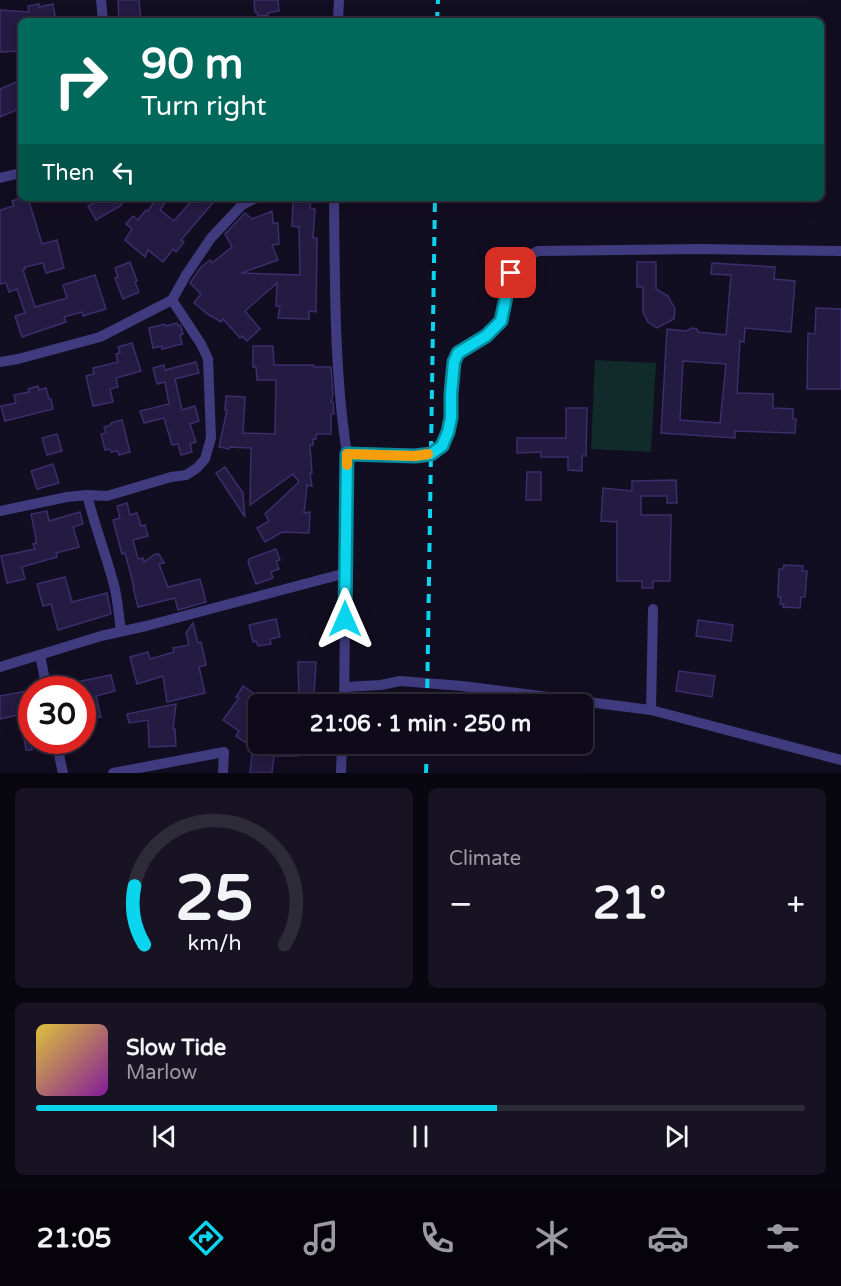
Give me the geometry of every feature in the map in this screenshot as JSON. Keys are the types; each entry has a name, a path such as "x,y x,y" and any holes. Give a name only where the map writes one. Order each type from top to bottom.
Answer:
{"street":[{"path":"101,0 104,18"},
{"path":"338,18 339,0"},
{"path":"0,178 18,174"},
{"path":"0,362 100,338 172,300 211,238 242,205 250,201"},
{"path":"334,201 335,294 342,423 347,454 345,694"},
{"path":"347,454 415,456 431,454 442,446 451,418 454,362 458,353 486,336 501,321 511,273 516,262 538,251 700,249 841,251"},
{"path":"0,511 87,495 107,496 171,477 186,475 206,459 211,438 208,359 201,344 172,300"},
{"path":"87,495 113,584 121,631"},
{"path":"0,667 121,631 346,573"},
{"path":"651,710 653,609"},
{"path":"40,655 44,676"},
{"path":"345,687 381,685 400,681 462,686 651,710 841,760"},
{"path":"113,773 224,752 223,773"},
{"path":"59,754 63,773"},
{"path":"341,773 342,754"}],"green space":[{"path":"595,360 656,363 651,452 591,449"}],"building":[{"path":"118,0 139,0 141,18 119,18"},
{"path":"254,0 278,0 279,11 258,16 255,12"},
{"path":"39,4 39,7 53,4 55,18 18,18 18,51 0,52 0,10 29,12 28,6"},
{"path":"18,81 18,109 0,117 0,89"},
{"path":"18,199 18,201 29,201 42,244 57,240 64,268 46,273 43,263 25,267 23,270 35,307 67,298 63,285 95,275 106,309 83,316 82,312 64,317 66,322 22,337 15,316 25,313 17,289 9,292 6,283 0,284 0,210 14,206 12,201"},
{"path":"97,201 124,201 120,206 96,220 88,206"},
{"path":"155,201 166,201 160,210 174,221 191,201 214,201 181,240 184,242 176,252 173,249 163,262 148,250 145,257 125,240 132,229 126,224 133,216 138,220 146,210 148,211"},
{"path":"293,201 311,201 310,208 315,209 313,238 317,238 316,312 309,311 309,319 278,318 280,306 276,306 277,283 245,311 260,329 247,341 242,336 240,338 223,319 221,322 210,316 194,303 201,294 190,283 201,267 210,260 212,263 232,247 225,234 245,213 252,219 272,211 273,223 278,223 279,244 272,245 278,260 241,273 300,275 299,227 292,226"},
{"path":"130,262 139,292 123,299 115,278 118,277 115,268"},
{"path":"637,262 656,262 656,289 668,296 675,309 674,319 657,328 648,322 643,312 643,287 637,287"},
{"path":"712,263 775,267 774,279 795,281 791,332 745,328 744,342 740,341 737,393 773,394 773,408 793,409 793,419 796,419 795,433 735,431 735,438 661,433 667,329 686,331 692,328 697,329 698,332 726,335 731,275 711,274","holes":["683,361 726,364 720,423 680,420"]},
{"path":"816,308 841,309 841,389 807,389 808,333 815,334"},
{"path":"177,323 183,334 180,335 182,344 162,349 162,346 153,348 149,328"},
{"path":"132,343 141,371 116,378 118,387 110,389 113,402 93,406 86,376 94,374 93,368 118,362 116,354 120,353 118,347"},
{"path":"253,346 273,346 274,365 331,367 333,395 331,402 333,402 334,414 331,414 331,434 316,434 313,445 310,445 312,486 307,485 304,513 310,512 309,533 282,532 265,542 257,528 269,521 265,514 299,482 293,474 250,505 251,448 219,447 227,410 225,410 226,396 245,397 243,433 275,434 276,380 257,380 256,367 253,367"},
{"path":"196,362 199,373 175,379 182,410 195,406 199,421 190,424 196,442 190,444 192,452 181,455 178,444 172,445 164,418 144,423 140,411 169,404 165,382 157,384 153,368 164,365 165,370"},
{"path":"38,386 39,390 46,388 53,409 5,421 1,406 16,403 14,395 29,392 28,389"},
{"path":"566,408 587,408 586,456 582,456 582,471 568,470 568,457 541,457 541,452 517,453 517,438 566,438"},
{"path":"122,420 130,452 119,455 118,451 105,450 101,434 106,433 104,427"},
{"path":"57,434 62,451 47,455 42,438"},
{"path":"53,464 59,483 37,489 31,471"},
{"path":"225,467 243,493 245,517 216,473"},
{"path":"527,472 541,472 541,500 526,500"},
{"path":"676,480 677,503 667,503 667,496 641,496 641,515 671,515 670,581 653,581 653,588 642,588 642,581 617,581 617,522 601,521 603,488 632,491 632,481"},
{"path":"127,503 130,515 137,513 141,526 145,525 148,536 133,540 138,559 143,558 144,562 155,554 159,554 164,563 159,564 168,587 200,579 206,602 178,610 175,598 138,607 125,553 122,554 113,520 120,518 117,506"},
{"path":"47,511 49,521 80,512 83,524 73,527 79,547 56,553 57,557 22,567 25,579 7,583 1,556 35,549 33,544 36,543 36,538 31,514"},
{"path":"276,549 280,560 276,561 279,569 271,572 273,578 256,584 249,559"},
{"path":"784,565 803,566 802,571 807,571 805,597 801,597 800,608 783,607 784,604 780,604 779,569 783,569"},
{"path":"65,577 72,602 107,593 111,614 58,630 51,604 43,606 37,584"},
{"path":"276,619 280,637 270,639 271,644 258,646 256,641 253,642 249,625"},
{"path":"698,620 733,625 731,641 696,636"},
{"path":"193,623 198,643 201,642 206,665 199,667 205,693 167,702 163,676 137,684 130,657 148,652 150,659 174,652 173,648 189,645 186,633"},
{"path":"298,662 316,662 314,694 299,694"},
{"path":"679,671 715,676 712,697 676,691"},
{"path":"111,675 115,691 96,696 96,678"},
{"path":"243,686 255,694 248,694 248,744 236,736 239,731 223,720 239,698 236,697"},
{"path":"18,693 18,715 0,719 0,696"},
{"path":"96,696 101,717 96,718"},
{"path":"176,704 173,729 175,729 176,746 149,747 148,720 129,723 127,714"},
{"path":"252,754 297,754 297,756 274,756 272,773 250,773"}],"railway":[{"path":"437,18 438,0"},
{"path":"427,694 435,201"},
{"path":"426,773 427,754"}],"slow traffic":[{"path":"347,465 347,454 415,456 428,454"}],"route":[{"path":"345,619 347,454 415,456 431,454 442,446 451,418 454,362 458,353 486,336 501,321 511,273"}]}
